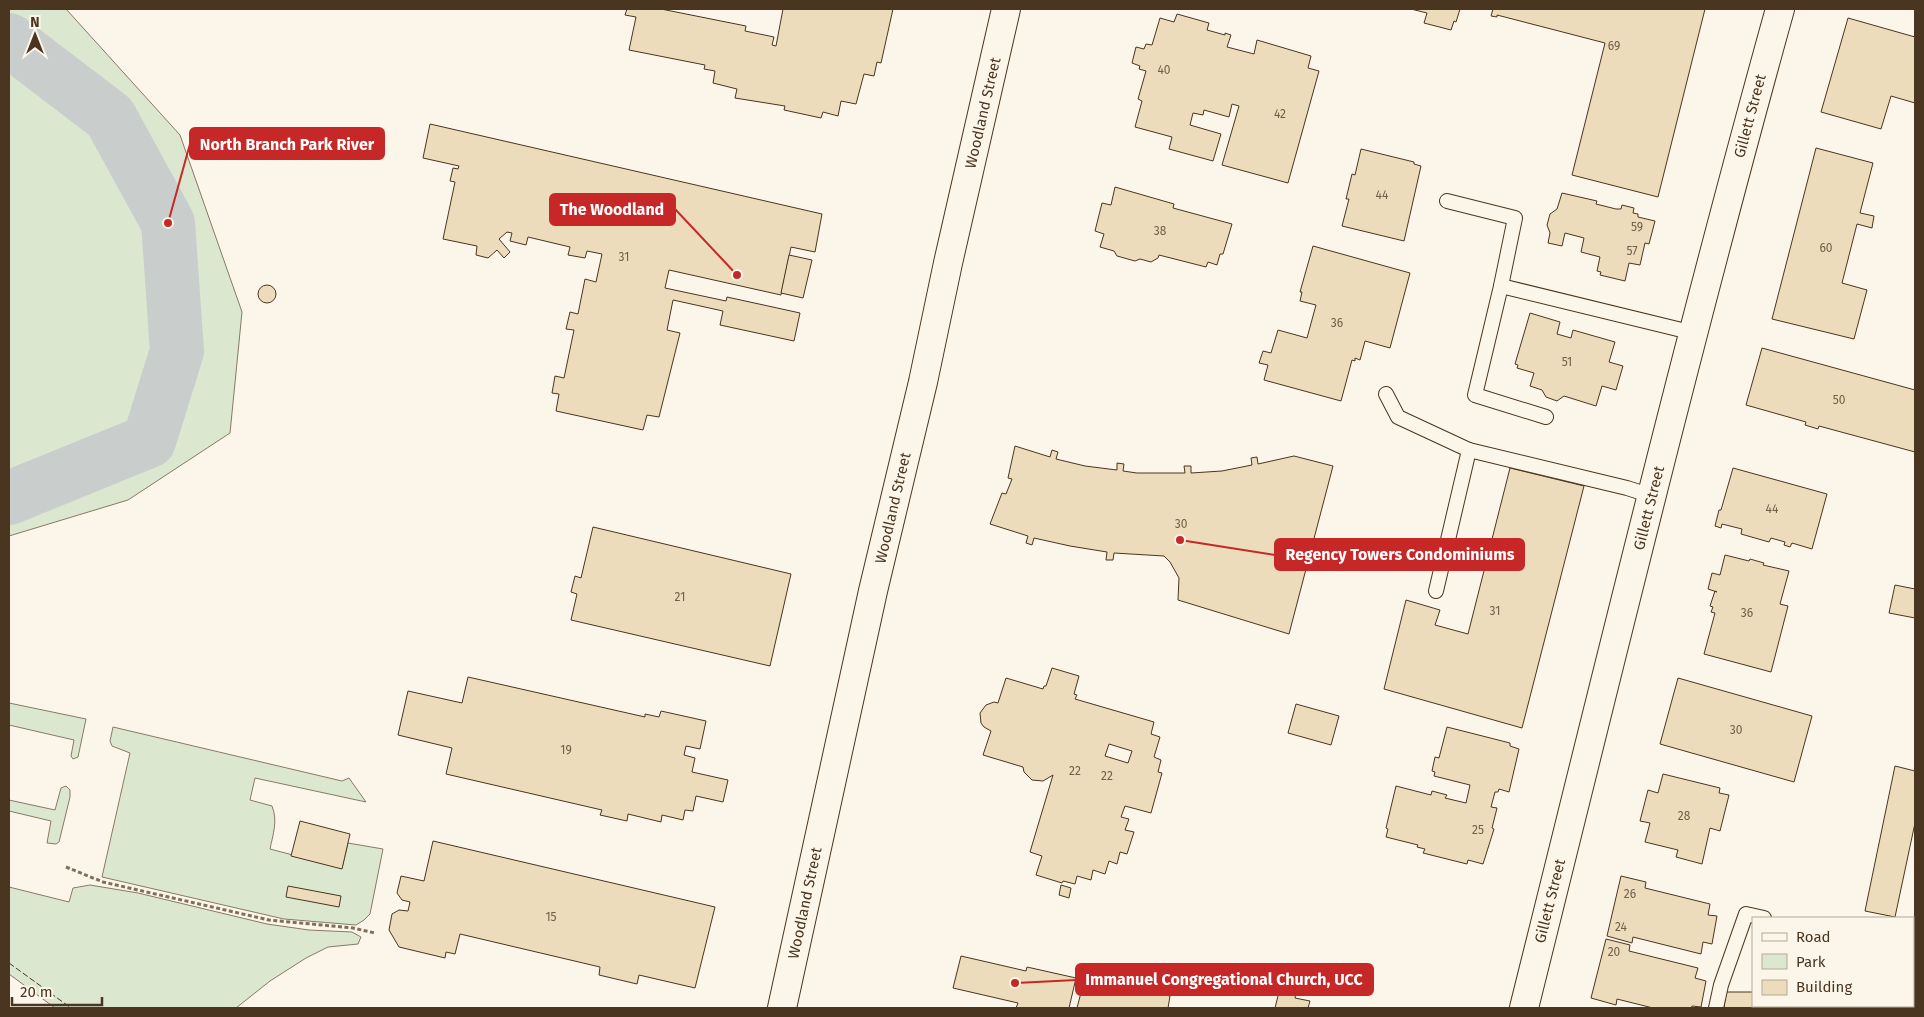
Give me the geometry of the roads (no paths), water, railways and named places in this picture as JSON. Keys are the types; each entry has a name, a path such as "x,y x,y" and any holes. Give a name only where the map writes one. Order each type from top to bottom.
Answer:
{"street":[{"name":"Woodland Street","path":"782,1008 860,647 923,382 1006,9"},
{"name":"Gillett Street","path":"1524,1008 1652,496 1780,9"}],"lane":[{"path":"1447,201 1515,218 1475,395 1546,417"},
{"path":"1501,286 1694,334"},
{"path":"1386,394 1398,417 1469,450 1628,488 1652,496"},
{"path":"1436,591 1469,450"},
{"path":"1716,1008 1721,985 1746,914 1760,917"}],"waterway":[{"path":"9,40 110,117 168,223 177,351 149,441 9,498"}],"place":[{"name":"North Branch Park River","path":"168,223"},
{"name":"The Woodland","path":"737,275"},
{"name":"Regency Towers Condominiums","path":"1180,540"},
{"name":"Immanuel Congregational Church, UCC","path":"1015,983"}]}
